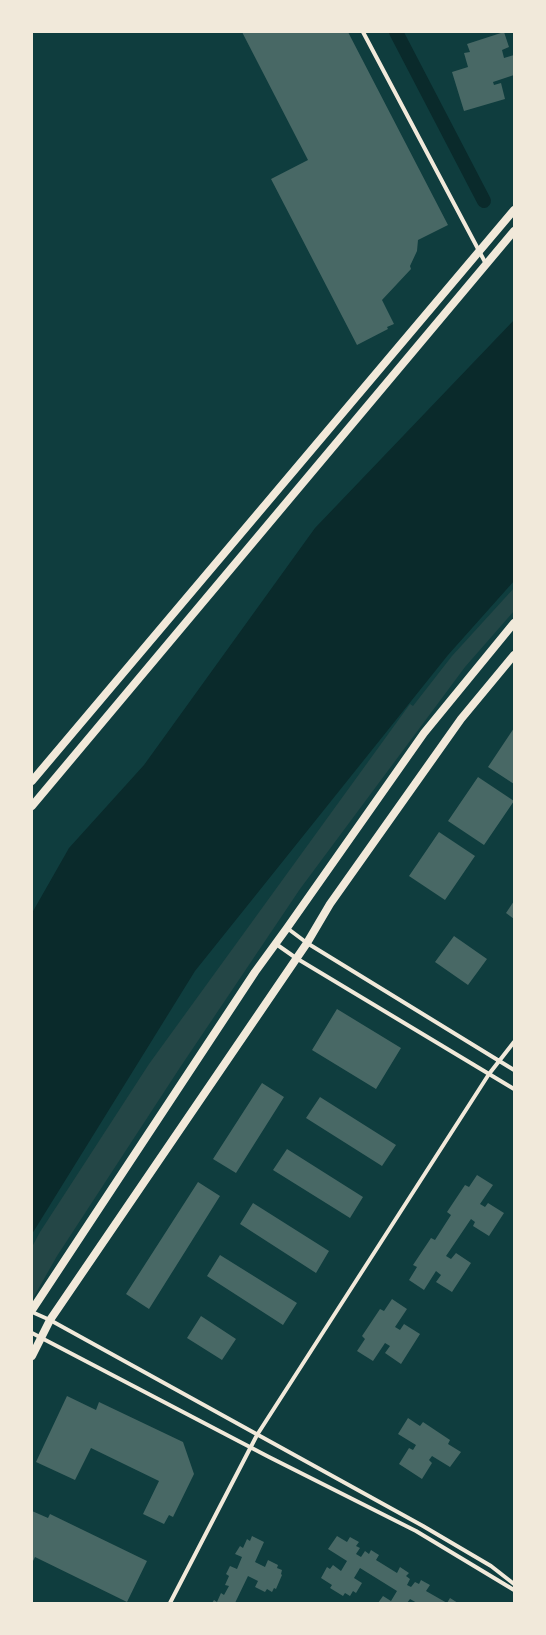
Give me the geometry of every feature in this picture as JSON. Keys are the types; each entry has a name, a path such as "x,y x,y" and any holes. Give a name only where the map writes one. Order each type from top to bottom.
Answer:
{"main road":[{"path":"32,781 514,210"},
{"path":"32,806 514,231"},
{"path":"32,1311 254,972 276,944 424,733 514,623"},
{"path":"32,1356 50,1320 307,943 330,904 460,719 514,655"}],"street":[{"path":"363,32 486,264"},
{"path":"287,928 307,943 514,1070"},
{"path":"276,944 296,958 514,1089"},
{"path":"170,1603 257,1435 489,1074 514,1042"},
{"path":"32,1311 423,1526 491,1566 514,1584"},
{"path":"32,1333 250,1447 416,1530 514,1590"}],"shaded area":[{"path":"514,320 514,581 448,655 195,971 32,1234 32,913 69,848 144,765 315,528"},
{"path":"514,588 514,611 465,667 300,889 181,1066 57,1256 32,1300 32,1247 40,1232 149,1064 410,704 413,706 452,656"}],"building":[{"path":"242,32 348,32 448,225 418,240 417,251 410,266 411,269 382,300 394,324 387,327 388,329 357,345 271,179 308,160"},
{"path":"504,32 509,47 502,50 504,58 514,55 514,75 493,82 494,85 501,83 505,99 464,111 452,72 468,67 464,53 470,52 467,44"},
{"path":"514,728 514,784 488,767"},
{"path":"478,777 514,801 484,845 448,821"},
{"path":"439,832 475,856 445,900 409,876"},
{"path":"514,901 514,919 506,913"},
{"path":"454,936 487,959 468,985 435,962"},
{"path":"337,1009 401,1048 376,1089 312,1050"},
{"path":"262,1083 284,1097 236,1173 213,1159"},
{"path":"320,1097 396,1145 382,1166 306,1118"},
{"path":"287,1149 363,1197 350,1218 273,1170"},
{"path":"477,1175 493,1185 480,1204 485,1207 488,1203 504,1213 489,1236 473,1226 475,1222 471,1219 446,1256 451,1259 456,1253 471,1263 452,1292 436,1282 441,1275 436,1271 424,1290 409,1280 417,1267 413,1265 431,1238 435,1240 451,1215 447,1212 465,1185 469,1187"},
{"path":"198,1182 220,1196 149,1309 126,1294"},
{"path":"253,1203 329,1251 316,1273 240,1224"},
{"path":"220,1255 297,1303 283,1325 207,1276"},
{"path":"392,1299 407,1309 395,1327 400,1330 404,1324 420,1334 401,1364 385,1353 390,1346 385,1343 373,1361 357,1351 365,1339 362,1336 380,1309 384,1311"},
{"path":"201,1316 236,1339 222,1360 187,1338"},
{"path":"67,1396 96,1410 99,1402 183,1442 194,1474 173,1517 169,1515 164,1524 143,1514 159,1481 91,1448 75,1480 36,1462"},
{"path":"408,1418 420,1426 423,1422 450,1440 448,1444 461,1452 450,1467 432,1456 429,1460 432,1463 422,1479 399,1464 409,1448 413,1450 416,1445 398,1434"},
{"path":"32,1511 48,1518 50,1514 147,1561 127,1602 35,1557 32,1563"},
{"path":"252,1536 264,1542 255,1562 265,1567 268,1560 278,1565 277,1568 282,1570 282,1575 276,1589 274,1588 272,1592 267,1589 265,1592 255,1587 258,1581 248,1576 235,1603 212,1603 214,1600 217,1602 221,1593 224,1595 229,1586 225,1585 229,1576 226,1574 230,1566 237,1569 242,1557 235,1554 240,1546 243,1548 247,1539 250,1541"},
{"path":"337,1536 347,1542 350,1537 359,1542 356,1546 360,1548 356,1554 361,1557 365,1551 369,1554 371,1550 379,1555 376,1560 397,1573 400,1567 409,1573 406,1576 410,1579 407,1585 411,1587 415,1582 419,1584 421,1580 430,1585 426,1591 447,1603 417,1603 410,1599 407,1603 378,1603 383,1596 391,1601 397,1591 360,1568 354,1578 362,1583 356,1593 353,1591 350,1596 345,1593 343,1596 330,1588 332,1585 321,1578 327,1567 330,1569 333,1565 341,1571 347,1561 328,1549"},
{"path":"450,1598 458,1603 447,1603"}],"waterway":[{"path":"396,32 484,201"}]}
